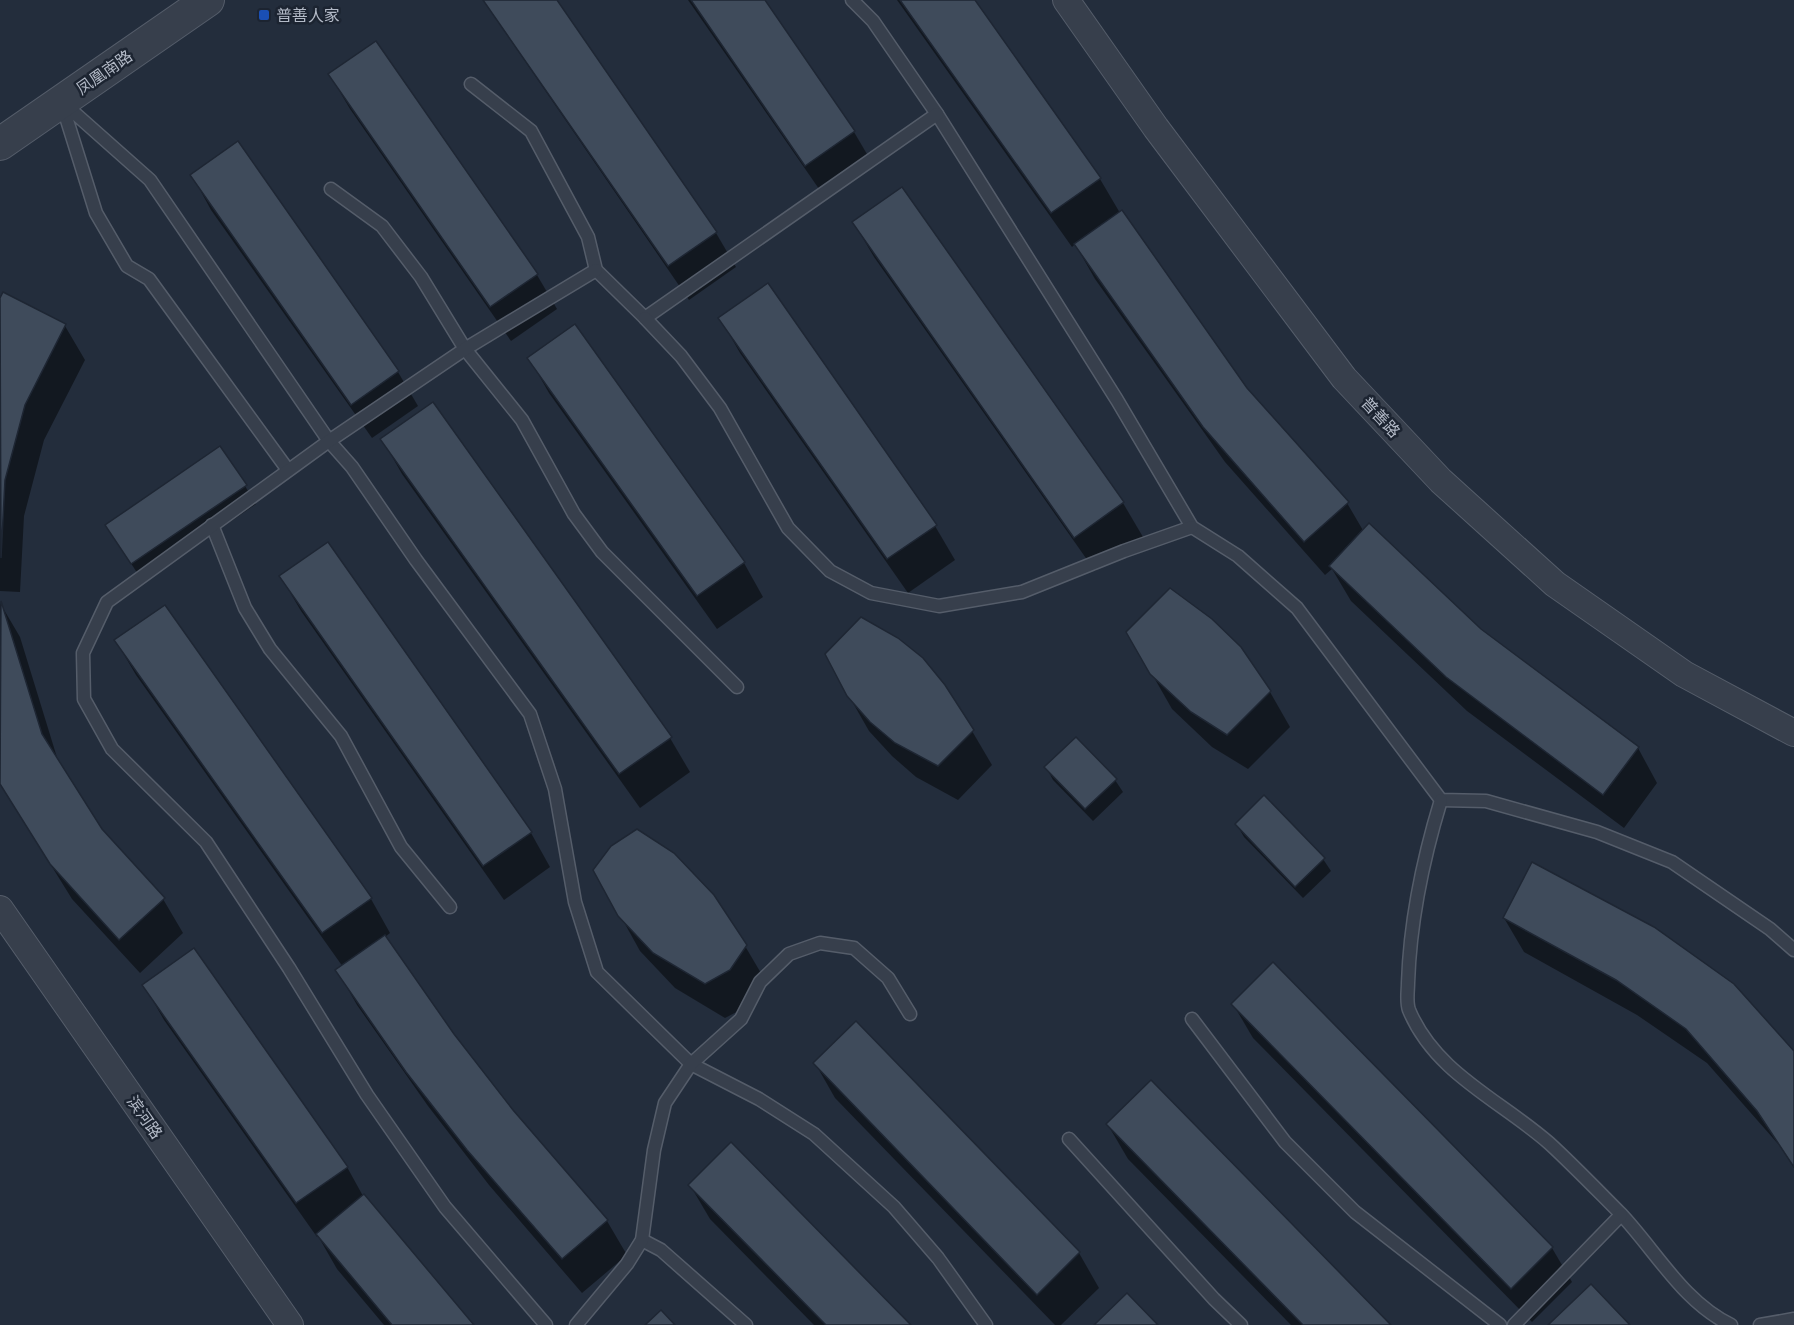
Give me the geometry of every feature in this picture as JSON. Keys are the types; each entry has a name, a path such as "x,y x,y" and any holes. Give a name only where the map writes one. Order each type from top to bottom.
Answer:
{"street":[{"name":"凤凰南路","path":"0,144 208,0"},
{"name":"普善路","path":"1066,0 1156,128 1344,378 1441,481 1555,584 1684,674 1794,734"},
{"name":"滨河路","path":"0,909 290,1325"}],"lane":[{"path":"852,0 873,21 937,114 1117,400 1192,527 1238,556 1297,608 1441,800"},
{"path":"471,84 531,131 588,237 596,270 681,356 720,408 788,528 830,571 871,593 939,606 1022,592 1124,551 1192,527"},
{"path":"61,101 150,180 329,441 352,467 416,560 530,714 555,789 575,902 597,972 691,1064 759,1099 814,1134 894,1207 938,1258 986,1325"},
{"path":"61,101 96,213 127,266 149,279 288,470"},
{"path":"645,318 937,114"},
{"path":"331,189 382,226 421,277 465,349 522,420 574,514 602,552 737,687"},
{"path":"546,1325 445,1207 367,1095 289,968 206,842 112,749 84,699 83,653 107,602 329,441 465,349 596,270"},
{"path":"212,525 245,608 270,649 341,736 401,847 450,908"},
{"path":"1441,800 1486,801 1598,832 1671,862 1770,929 1794,950"},
{"path":"1441,800 1428,843 1409,952 1408,1007 1429,1046 1456,1072 1548,1142 1622,1215 1685,1290 1715,1317 1731,1325"},
{"path":"576,1325 627,1264 642,1240 654,1150 664,1103 691,1064 741,1019 760,982 789,954 820,943 854,948 888,978 910,1014"},
{"path":"1192,1019 1285,1142 1355,1212 1500,1325"},
{"path":"1069,1139 1240,1325"},
{"path":"1514,1325 1622,1215"},
{"path":"642,1240 661,1250 746,1325"},
{"path":"1760,1325 1794,1319"}],"building":[{"path":"483,0 557,0 717,232 668,266"},
{"path":"691,0 765,0 855,131 805,166"},
{"path":"900,0 975,0 1101,178 1051,213"},
{"path":"376,41 538,274 490,307 328,74"},
{"path":"238,141 399,371 351,405 190,175"},
{"path":"902,187 1124,502 1074,538 852,222"},
{"path":"1122,210 1247,388 1349,502 1304,542 1203,427 1074,244"},
{"path":"768,283 937,525 887,559 718,318"},
{"path":"3,292 66,324 25,405 5,480 1,558 0,298"},
{"path":"575,324 745,562 697,596 527,358"},
{"path":"433,402 672,737 619,774 380,439"},
{"path":"220,446 247,485 131,564 105,525"},
{"path":"1369,523 1481,629 1639,747 1603,795 1446,677 1329,566"},
{"path":"328,542 532,832 483,866 279,576"},
{"path":"1170,588 1212,619 1241,647 1271,691 1227,735 1191,712 1150,674 1126,632"},
{"path":"1,601 42,734 102,829 165,898 119,940 50,864 0,784"},
{"path":"165,605 372,898 322,933 114,640"},
{"path":"861,617 898,638 923,658 945,685 974,730 938,766 895,743 870,722 847,696 825,654"},
{"path":"1076,737 1117,779 1085,809 1044,767"},
{"path":"1264,795 1325,858 1295,887 1235,824"},
{"path":"637,829 674,853 714,895 747,945 730,970 705,984 653,953 618,916 593,870 611,846"},
{"path":"1532,862 1654,927 1734,984 1794,1051 1794,1167 1757,1111 1686,1029 1616,980 1503,918"},
{"path":"385,935 454,1034 513,1110 608,1220 562,1259 467,1150 406,1072 335,970"},
{"path":"194,948 348,1167 296,1203 142,985"},
{"path":"1273,962 1553,1247 1511,1289 1231,1004"},
{"path":"856,1021 1080,1252 1037,1295 813,1063"},
{"path":"1151,1080 1391,1325 1303,1325 1106,1124"},
{"path":"731,1142 911,1325 826,1325 688,1185"},
{"path":"364,1194 474,1325 392,1325 316,1234"},
{"path":"1591,1284 1630,1325 1548,1325"},
{"path":"1127,1293 1158,1325 1094,1325"},
{"path":"661,1310 675,1325 645,1325"}],"place":[{"name":"普善人家","path":"264,15"}]}
